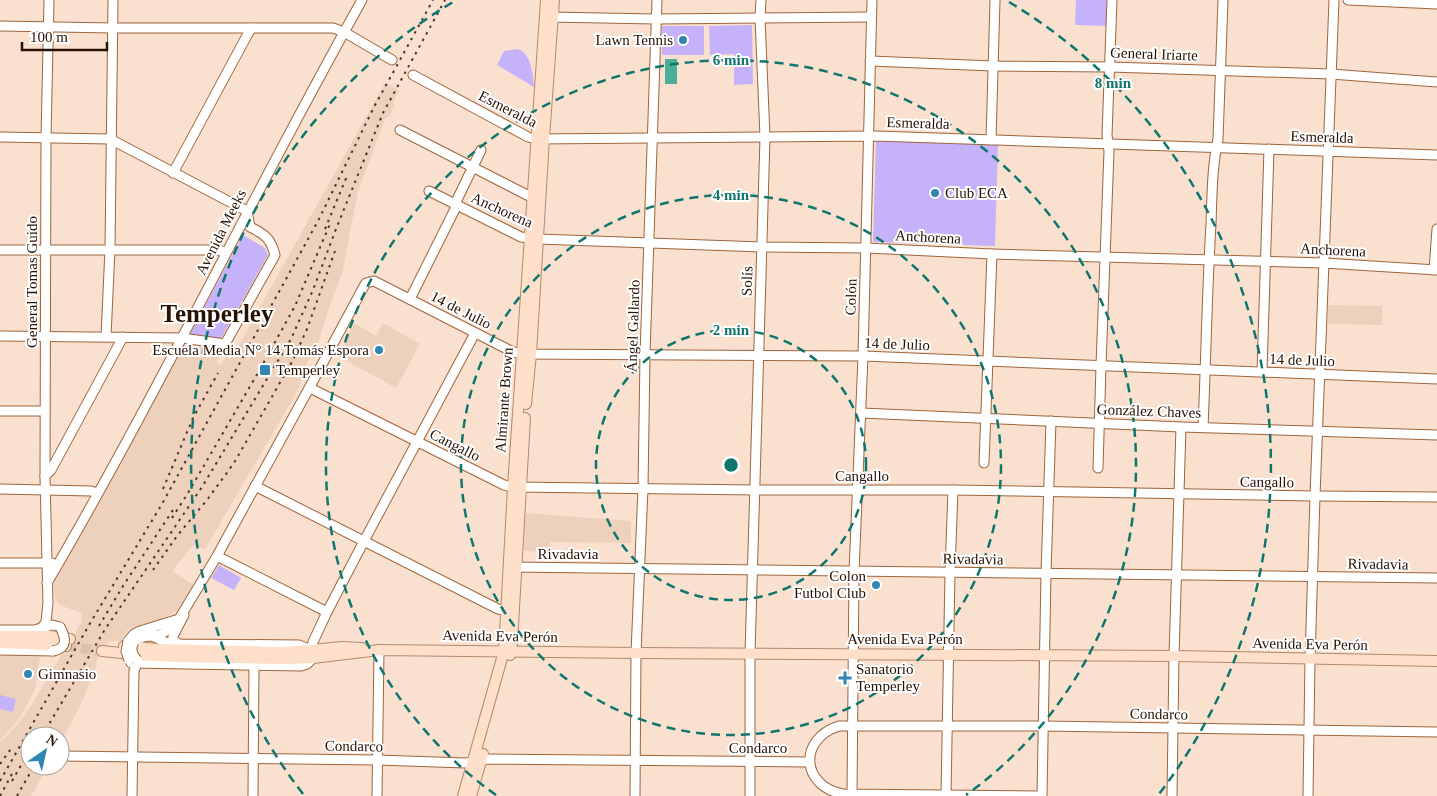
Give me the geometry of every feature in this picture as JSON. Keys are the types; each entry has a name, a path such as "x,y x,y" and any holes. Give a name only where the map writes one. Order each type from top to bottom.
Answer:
{"main road":[{"name":"Almirante Brown","path":"546,0 549,17"},
{"name":"Almirante Brown","path":"471,796 477,761 508,651 540,139 549,17 554,0"},
{"name":"Almirante Brown","path":"534,239 533,198 540,139"},
{"name":"Almirante Brown","path":"508,651 506,612 513,568"},
{"path":"0,636 50,636 68,642 0,643"},
{"name":"Avenida Eva Perón","path":"104,648 312,654 348,646 376,650 1174,656 1437,661"},
{"name":"Almirante Brown","path":"463,796 477,761"}],"street":[{"name":"General Tomas Guido","path":"48,604 45,411 46,138 49,0"},
{"path":"106,336 110,250 113,0"},
{"name":"Avenida Meeks","path":"47,583 182,338 247,211 362,0"},
{"name":"Ángel Gallardo","path":"636,796 636,653 643,488 645,355 657,0"},
{"name":"Solís","path":"750,796 750,654 765,137 760,18 761,0"},
{"name":"Colón","path":"852,795 854,572 863,356 872,0"},
{"path":"991,140 995,0"},
{"path":"1098,468 1100,366 1109,151 1107,135 1112,0"},
{"path":"1203,427 1208,260 1214,157 1218,139 1223,0"},
{"path":"1308,796 1310,660 1334,0"},
{"path":"1348,0 1437,4"},
{"path":"549,17 656,19 871,17"},
{"path":"0,26 333,28 344,32 392,60"},
{"path":"174,172 251,28"},
{"name":"General Iriarte","path":"870,61 993,66 1110,66 1331,74 1437,82"},
{"name":"Esmeralda","path":"413,75 528,137 540,139 869,136 1437,155"},
{"path":"400,130 533,198"},
{"path":"0,137 110,139 247,211 250,227 263,233 272,243 275,255 225,344 182,338 0,336"},
{"path":"410,299 481,150"},
{"path":"1262,372 1269,150"},
{"name":"Anchorena","path":"429,191 521,237 534,239 1324,263 1436,270"},
{"path":"1436,270 1437,229"},
{"path":"0,250 217,250 226,252"},
{"path":"984,463 992,254"},
{"name":"14 de Julio","path":"310,388 364,286 369,281 374,281 513,352 527,354 863,356 1437,379"},
{"path":"134,663 301,666 307,664 312,654 313,642 327,612 475,333"},
{"path":"45,476 51,470 123,337"},
{"path":"179,644 174,640 173,636 180,619 199,583 207,575 310,388"},
{"name":"Cangallo","path":"310,388 504,485 517,487 953,490 1437,497"},
{"path":"0,411 45,411"},
{"name":"González Chaves","path":"860,413 1181,427 1437,435"},
{"path":"808,762 815,778 827,789 852,795 1041,796 1051,421"},
{"path":"1172,796 1172,728 1181,427"},
{"path":"255,486 506,612"},
{"path":"0,489 91,491 98,493"},
{"path":"946,795 953,490"},
{"path":"217,556 327,612"},
{"path":"0,563 59,563"},
{"name":"Rivadavia","path":"513,568 1437,578"},
{"path":"0,650 53,651 60,648 64,642 64,636 48,604"},
{"path":"41,629 46,622 48,604"},
{"path":"131,642 142,637 161,634 180,619"},
{"path":"132,796 134,663 131,642 134,634 140,631 180,619"},
{"path":"0,630 29,631 52,625 60,627"},
{"path":"152,636 165,642 179,644 298,645 312,654"},
{"path":"376,650 377,796"},
{"path":"253,796 254,665"},
{"name":"Condarco","path":"70,756 466,763 477,761 635,760 808,762 813,746 822,735 839,726 1043,726 1437,732"}],"shaded area":[{"path":"1076,0 1108,0 1108,26 1075,25"},
{"path":"752,25 753,84 734,85 734,54 710,55 709,26"},
{"name":"Lawn Tennis","path":"662,26 704,26 704,55 662,55"},
{"path":"518,49 529,60 534,87 497,65 504,51"},
{"path":"385,83 399,90 393,103 395,105 389,117 386,117 358,191 342,274 318,343 307,363 297,392 205,549 193,545 172,571 195,586 181,609 159,620 129,628 120,641 109,641 96,662 97,665 81,704 69,726 20,726 20,776 42,776 31,796 0,796 0,743 17,725 32,704 82,621 81,613 60,605 55,598 53,576 61,569 183,345 201,347 210,352 212,348 220,352 219,354 221,355 216,362 221,365 226,357 231,359"},
{"name":"Club ECA","path":"876,140 998,145 995,246 873,242"},
{"path":"243,235 265,248 268,255 220,340 190,334"},
{"path":"1328,305 1382,306 1382,325 1328,324"},
{"name":"Escuela Media N° 14 Tomás Espora","path":"354,323 376,336 383,323 420,344 396,388 338,356"},
{"path":"525,513 631,521 631,543 550,542 550,552 524,551"},
{"path":"219,565 241,578 234,590 211,578"},
{"path":"0,654 40,657 35,690 19,719 0,740"},
{"path":"0,695 16,699 13,712 0,709"}],"water":[{"path":"665,59 677,59 677,84 665,84"}],"tunnel":[{"path":"66,646 102,651"}],"railway":[{"path":"0,781 89,625 162,504 318,221 374,107 433,0"},
{"path":"48,726 104,631 202,487 291,339 313,290 383,113 445,0"},
{"path":"325,229 347,176"},
{"path":"172,518 295,306 330,224"},
{"path":"153,570 234,463 293,360 307,329 335,251"},
{"path":"163,489 193,418 218,373"},
{"path":"99,626 173,510"},
{"path":"0,764 13,746"},
{"path":"12,781 20,767"},
{"path":"0,796 12,774"},
{"path":"17,796 28,776"}],"place":[{"name":"Lawn Tennis","path":"683,40"},
{"name":"Club ECA","path":"935,193"},
{"name":"Escuela Media N° 14 Tomás Espora","path":"379,350"},
{"name":"Temperley","path":"265,370"},
{"name":"Colon Futbol Club","path":"876,585"},
{"name":"Gimnasio","path":"28,674"},
{"name":"Sanatorio Temperley","path":"845,678"}],"district":[{"name":"Temperley","path":"217,313"}]}
